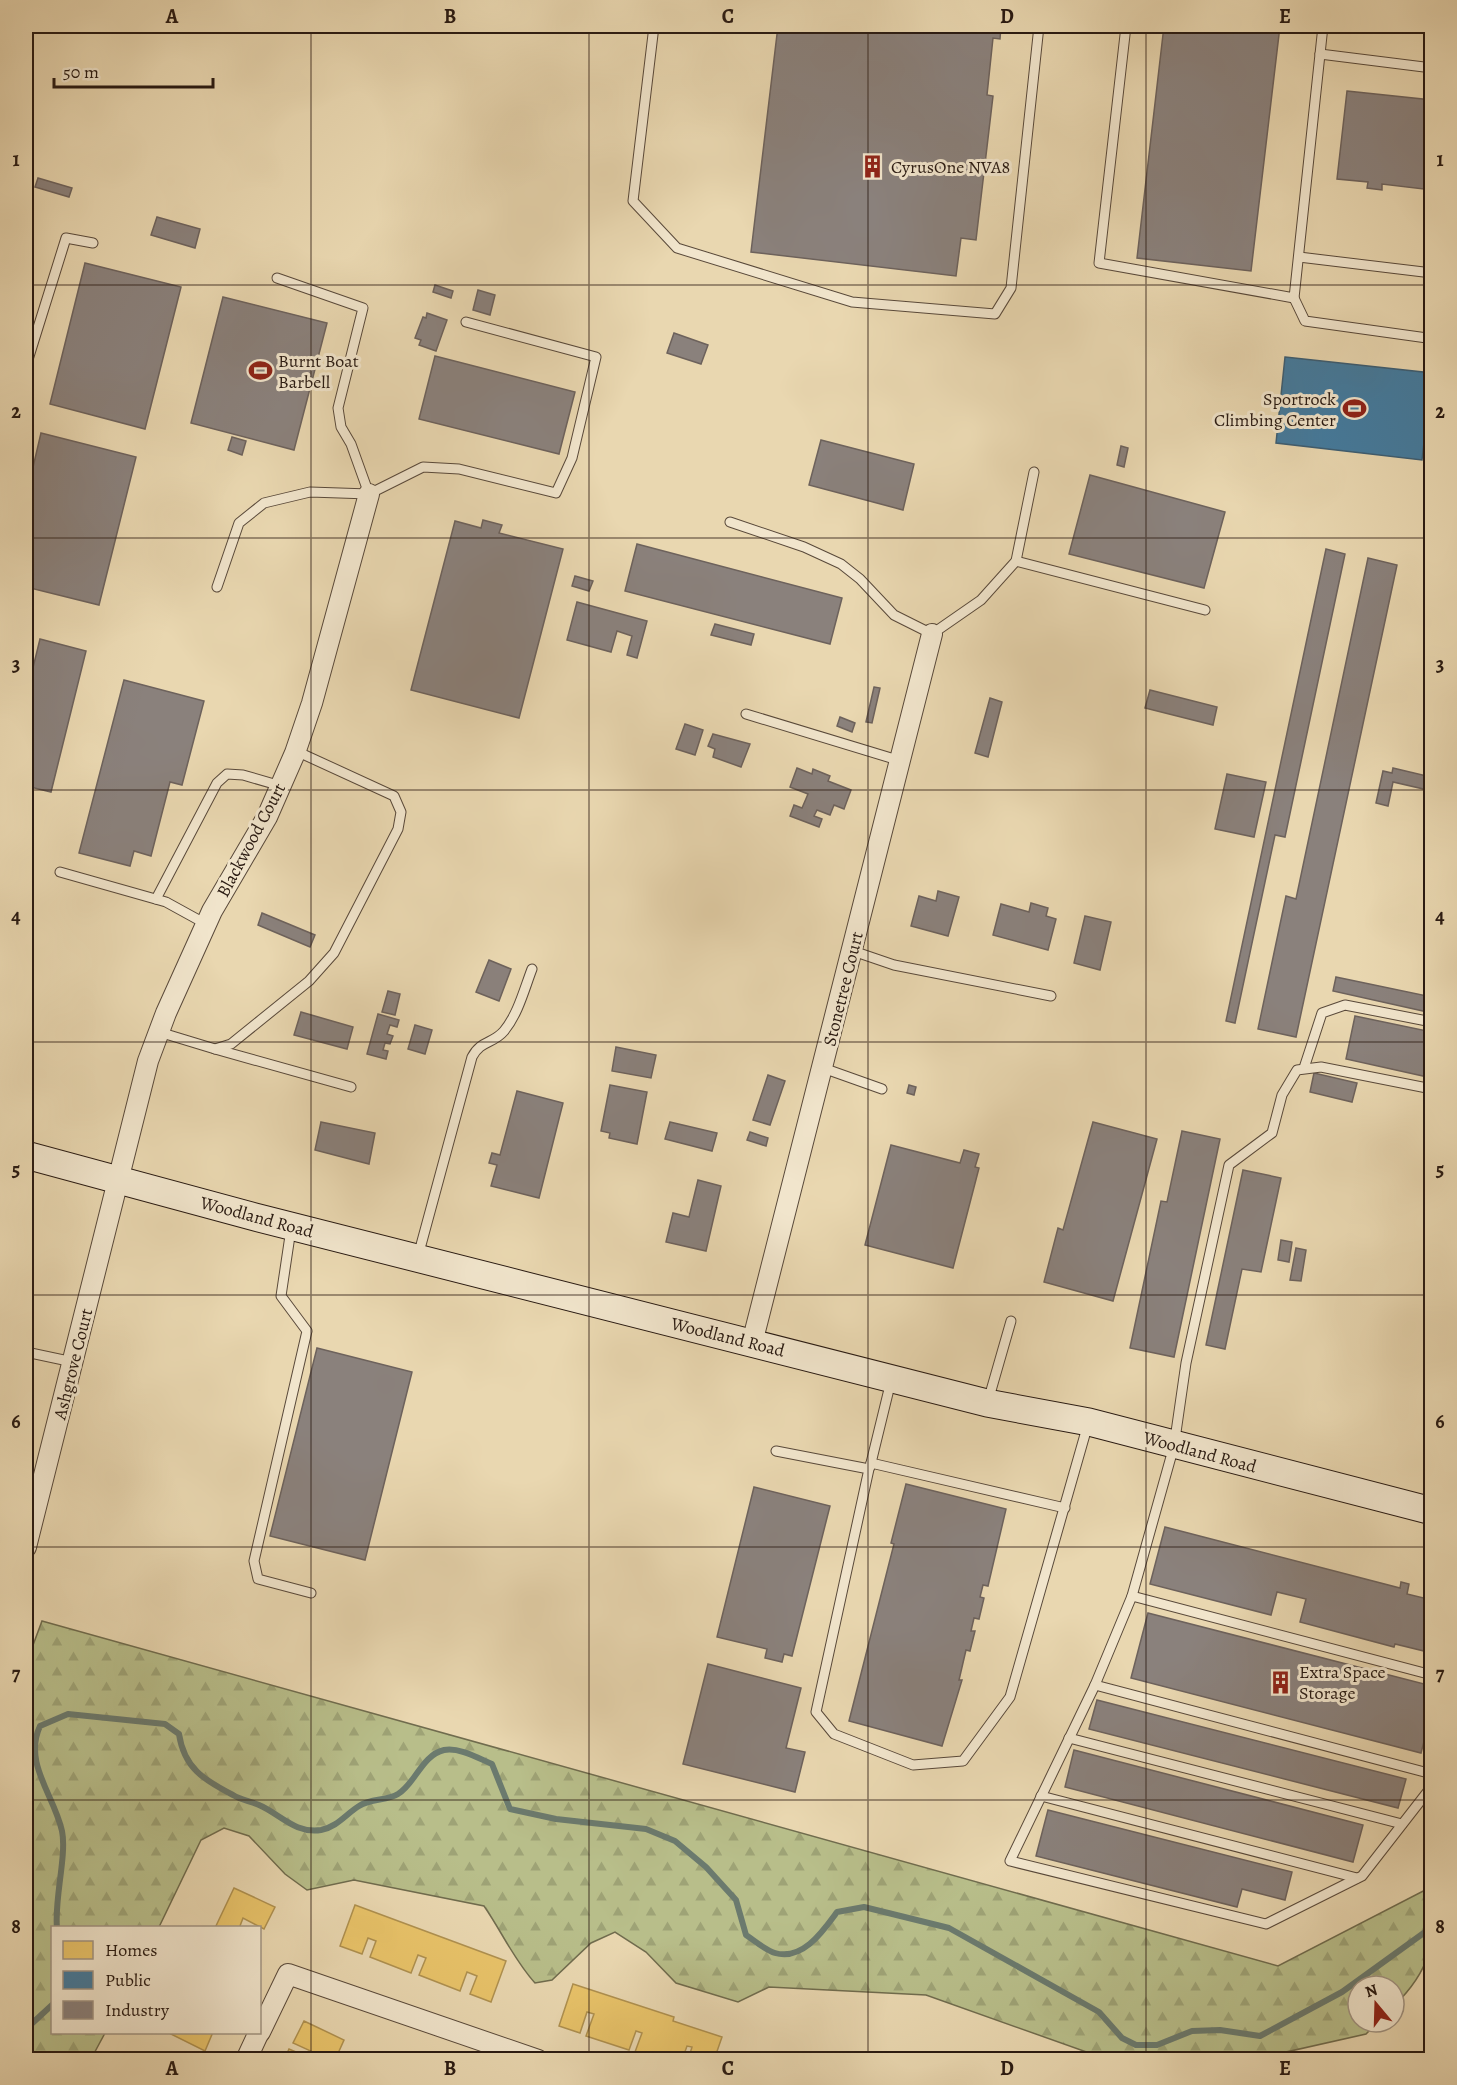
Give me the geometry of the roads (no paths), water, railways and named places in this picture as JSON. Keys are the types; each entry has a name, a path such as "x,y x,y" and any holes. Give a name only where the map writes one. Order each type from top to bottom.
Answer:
{"street":[{"name":"Blackwood Court","path":"120,1180 148,1061 159,1032 206,924 267,817 296,751 312,703 369,494"},
{"name":"Stonetree Court","path":"752,1343 932,634"},
{"name":"Woodland Road","path":"26,1155 292,1227 987,1403 1089,1422 1174,1446 1431,1511"},
{"name":"Ashgrove Court","path":"26,1547 28,1523 120,1180"},
{"path":"261,2028 288,1974 538,2060"},
{"path":"246,2060 258,2034"}],"lane":[{"path":"654,26 633,201 677,248 852,302 995,314 1011,288 1039,26"},
{"path":"1126,26 1099,263 1294,298"},
{"path":"1323,26 1294,298 1305,321 1427,338"},
{"path":"1320,54 1431,68"},
{"path":"26,366 66,238 93,243"},
{"path":"1299,257 1431,273"},
{"path":"277,279 363,308 338,408 341,427 351,444 369,494"},
{"path":"217,587 239,523 264,503 310,492 369,494 423,467 459,469 556,493 572,458 596,357 466,322"},
{"path":"730,522 804,547 841,564 860,579 894,615 932,634 981,600 1016,561 1034,472"},
{"path":"1016,561 1205,610"},
{"path":"746,714 901,761"},
{"path":"215,1049 231,1044 246,1033 309,981 334,953 398,828 401,812 394,796 296,751"},
{"path":"156,899 217,783 226,774 243,775 281,786"},
{"path":"60,872 156,899 206,924"},
{"path":"853,951 894,965 1052,996"},
{"path":"417,1258 472,1057 478,1047 496,1039 512,1020 532,969"},
{"path":"1304,1068 1322,1013 1345,1005 1431,1022"},
{"path":"159,1032 351,1087"},
{"path":"1431,1089 1321,1067 1304,1068 1293,1073 1282,1095 1272,1133 1243,1157 1229,1164 1186,1363 1174,1446 1132,1596 1095,1685 1010,1862 1266,1924 1362,1876 1431,1786"},
{"path":"823,1068 882,1089"},
{"path":"292,1227 281,1296 307,1331 254,1562 258,1579 311,1593"},
{"path":"987,1403 1011,1321"},
{"path":"26,1352 73,1362"},
{"path":"892,1379 870,1466 816,1712 834,1734 913,1765 963,1761 1010,1697 1089,1422"},
{"path":"777,1451 870,1466 1065,1508"},
{"path":"1132,1596 1431,1675"},
{"path":"1095,1685 1431,1774"},
{"path":"1069,1738 1402,1824"},
{"path":"1041,1796 1357,1878"}],"waterway":[{"path":"57,1926 63,1852 62,1831 37,1766 35,1753 40,1726 68,1714 165,1724 179,1734 185,1756 204,1778 236,1797 267,1809 295,1826 312,1830 332,1826 364,1803 398,1794 409,1784 424,1763 436,1753 450,1749 475,1756 492,1764 510,1809 556,1819 646,1829 675,1841 706,1867 736,1900 746,1935 771,1952 795,1953 811,1943 837,1912 864,1907 949,1928 1099,2012 1122,2038 1136,2045 1157,2045 1192,2031 1220,2030 1260,2036 1342,1992 1432,1927"},
{"path":"26,2029 51,2006"}],"place":[{"name":"CyrusOne NVA8","path":"873,167"},
{"name":"Burnt Boat Barbell","path":"260,371"},
{"name":"Sportrock Climbing Center","path":"1354,409"},
{"name":"Extra Space Storage","path":"1281,1682"}]}
